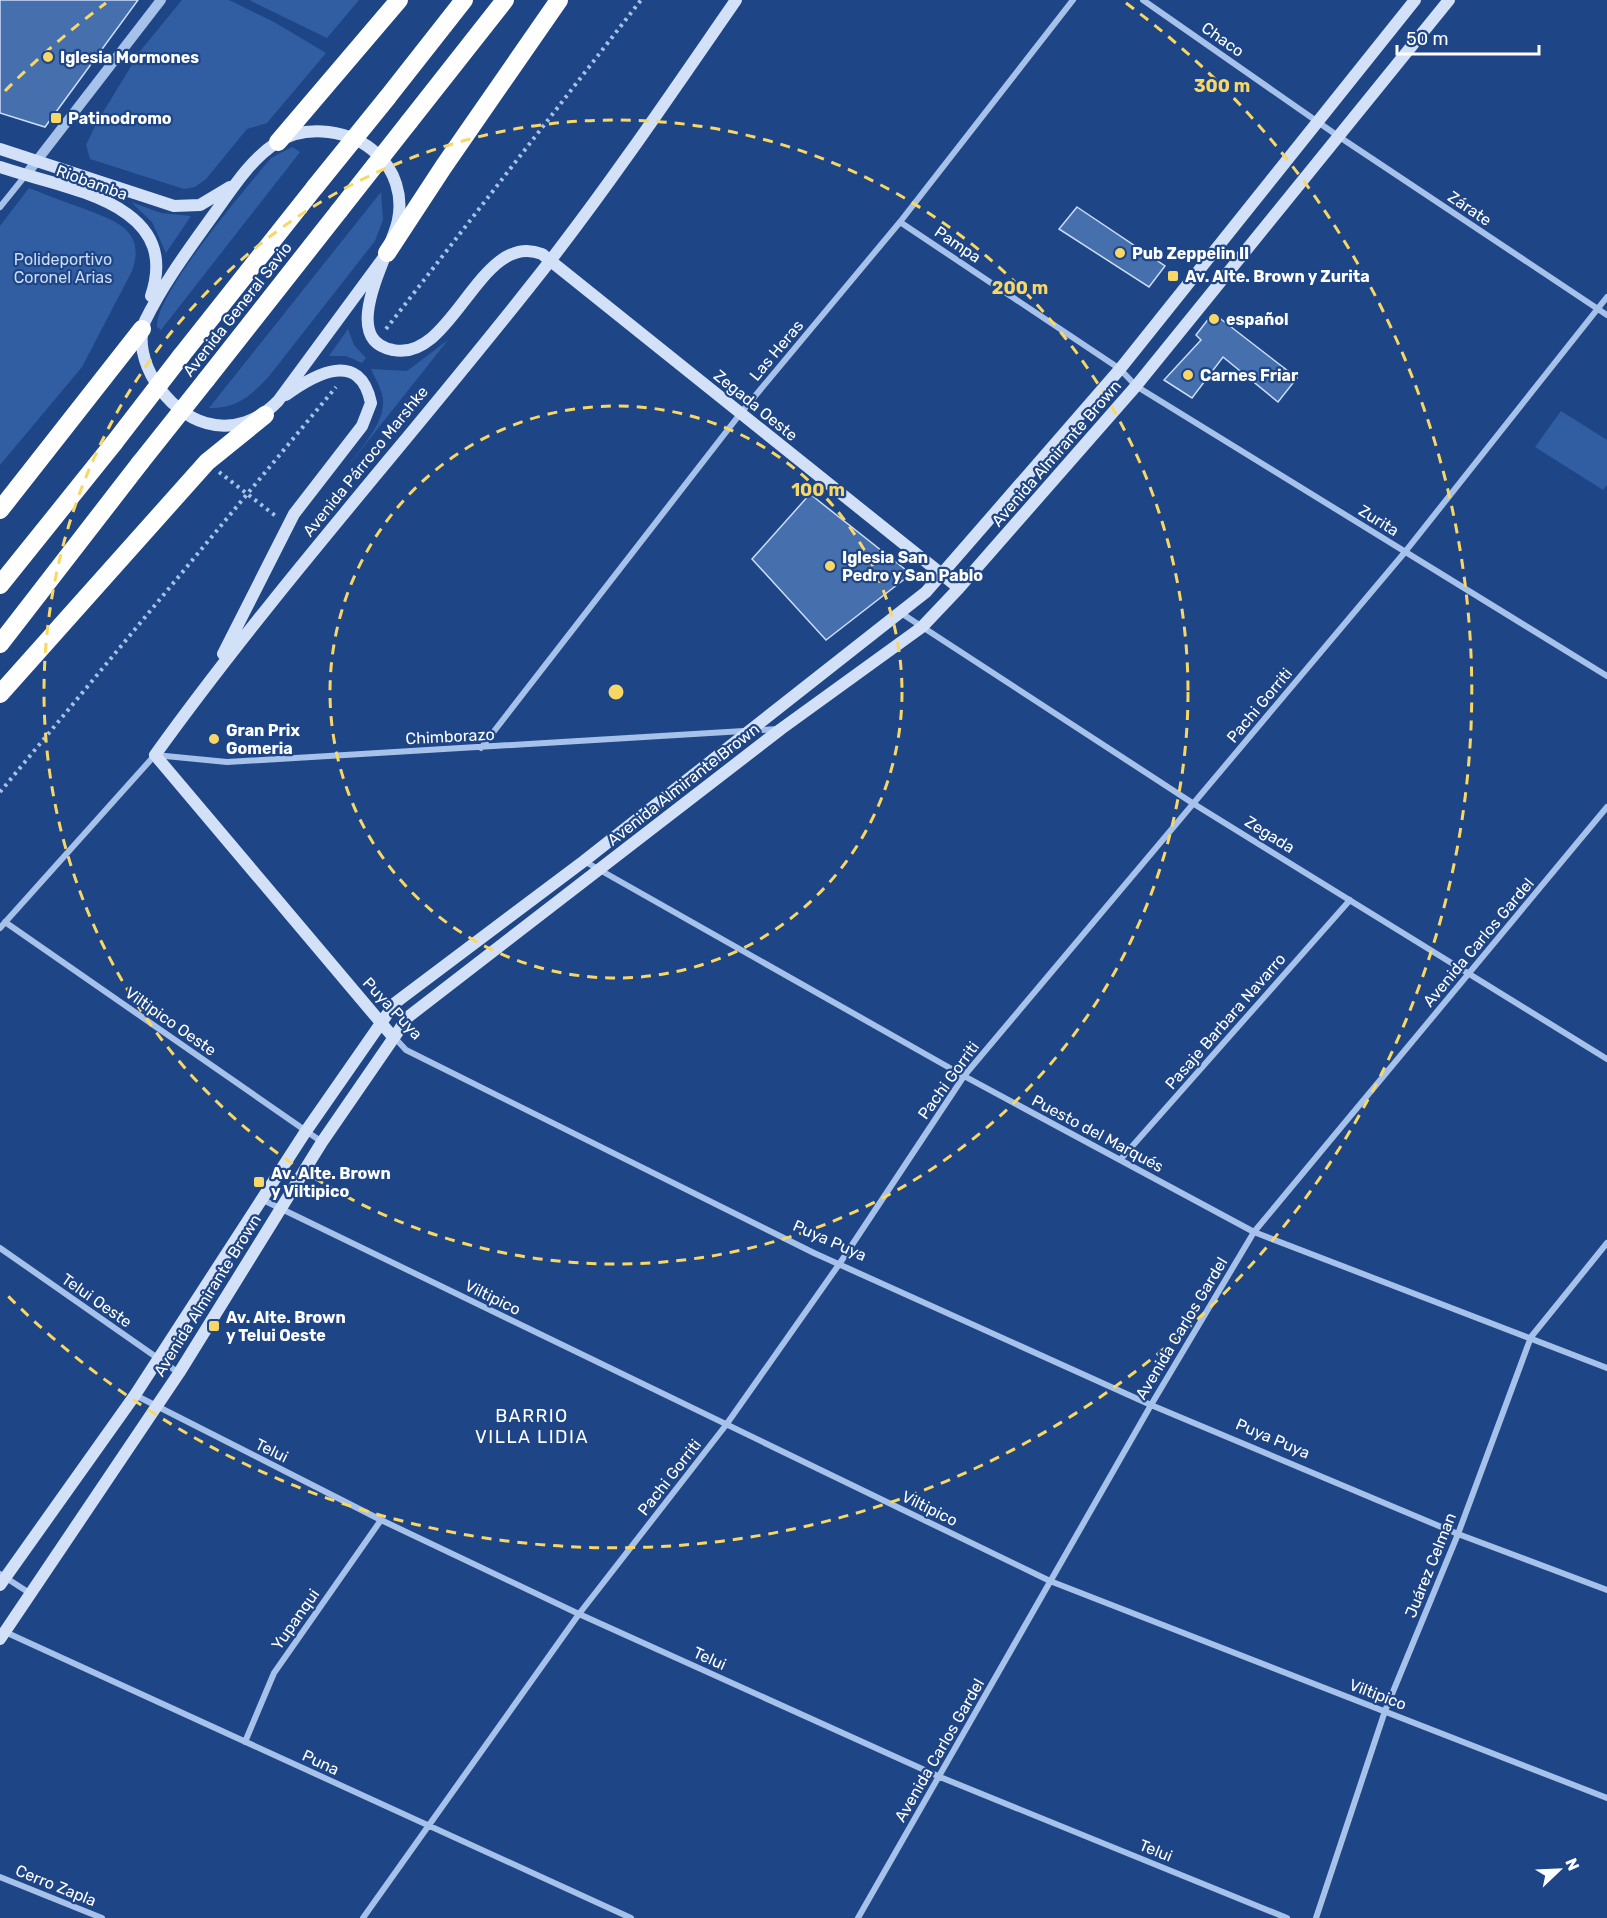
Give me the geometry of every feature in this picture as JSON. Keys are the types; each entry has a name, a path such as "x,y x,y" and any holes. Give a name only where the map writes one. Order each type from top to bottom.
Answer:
{"highway":[{"path":"278,142 399,0"},
{"name":"Avenida General Savio","path":"0,585 464,0"},
{"name":"Avenida General Savio","path":"0,644 505,0"},
{"path":"387,253 444,165 559,0"},
{"path":"0,510 143,325"},
{"path":"0,694 207,462 265,415"}],"main road":[{"name":"Avenida Párroco Marshke","path":"155,754 212,676 550,261 651,123 735,0"},
{"name":"Avenida Almirante Brown","path":"2,1579 135,1395 306,1131 395,1003 584,861 901,613 942,575 1120,369 1415,0"},
{"name":"Avenida Almirante Brown","path":"2,1634 179,1373 322,1142 408,1017 782,729 922,627 1136,386 1449,0"},
{"path":"387,253 278,401 265,415 247,422 220,425 207,423 187,413 167,397 148,370 142,346 143,325 179,262 238,181 260,156 278,142 310,132 332,132 359,141 381,158 396,182 400,203 399,218 387,253 366,310 368,330 376,342 387,349 402,351 424,344 485,276 509,255 532,251 550,261"},
{"name":"Riobamba","path":"0,149 182,207 200,205 238,181"},
{"name":"Riobamba","path":"0,167 103,200 128,212 140,222 153,245 157,264 155,284 143,325"},
{"name":"Zegada Oeste","path":"550,261 959,588"},
{"path":"212,676 286,527 369,413 371,403 366,387 348,372 330,370 320,373 278,401"},
{"name":"Puya Puya","path":"155,754 393,1037"}],"street":[{"path":"0,207 161,0"},
{"name":"Las Heras","path":"481,748 740,414 900,222 1073,0"},
{"name":"Chaco","path":"1143,0 1318,122"},
{"name":"Zárate","path":"1318,122 1607,315"},
{"name":"Pampa","path":"900,222 1120,369 1136,386"},
{"name":"Pachi Gorriti","path":"363,1918 579,1614 726,1425 840,1263 964,1076 1405,552 1607,297"},
{"name":"Zurita","path":"1136,386 1607,676"},
{"name":"Zegada","path":"901,613 1194,804 1607,1059"},
{"name":"Chimborazo","path":"155,754 227,762 782,729"},
{"name":"Avenida Párroco Marshke","path":"0,928 155,754"},
{"name":"Avenida Carlos Gardel","path":"858,1918 1151,1405 1254,1232 1607,807"},
{"name":"Puesto del Marqués","path":"584,861 964,1076 1254,1232 1607,1368"},
{"name":"Pasaje Barbara Navarro","path":"1120,1160 1350,900"},
{"name":"Viltipico Oeste","path":"5,921 322,1142"},
{"name":"Puya Puya","path":"393,1037 406,1050 804,1248 1151,1405 1458,1534 1607,1590"},
{"name":"Viltipico","path":"261,1199 1050,1581 1607,1798"},
{"name":"Juárez Celman","path":"1316,1918 1385,1711 1458,1534 1531,1337 1607,1243"},
{"name":"Telui Oeste","path":"0,1248 179,1373"},
{"name":"Telui","path":"135,1395 155,1408 381,1520 579,1614 940,1777 1287,1918"},
{"name":"Yupanqui","path":"245,1742 274,1673 381,1520"},
{"path":"2,1579 31,1594"},
{"name":"Puna","path":"2,1634 631,1918"},
{"name":"Cerro Zapla","path":"0,1877 102,1918"}],"path":[{"path":"376,342 420,289 641,0"},
{"path":"0,792 348,372"},
{"path":"207,462 247,492 286,527"}],"green space":[{"path":"182,0 229,0 274,22 326,53 267,123 247,129 206,179 195,187 184,189 90,159 86,145 97,122 141,50"},
{"path":"249,0 359,0 327,38"},
{"path":"292,147 300,152 161,330 157,327 160,311 204,241 271,158"},
{"name":"Polideportivo Coronel Arias","path":"29,188 115,222 131,236 135,245 135,257 132,271 82,367 0,465 0,226"},
{"path":"381,192 383,220 375,241 270,375 257,389 236,403 219,408 209,408"},
{"path":"131,202 161,213 191,216 166,253 152,222"},
{"path":"348,329 354,345 366,358 362,363 346,356 329,356"},
{"path":"448,340 348,466 370,437 382,412 382,394 371,369 407,371"},
{"path":"1561,411 1607,440 1607,485 1603,490 1535,447"}],"building":[{"name":"Iglesia Mormones","path":"0,0 138,0 45,127 0,113"},
{"name":"Pub Zeppelin II","path":"1077,207 1165,266 1149,287 1059,229"},
{"path":"1213,313 1297,378 1278,402 1223,357 1192,398 1164,380 1201,340 1196,335"},
{"name":"Iglesia San Pedro y San Pablo","path":"810,494 911,574 826,640 752,559"}],"place":[{"name":"Iglesia Mormones","path":"48,57"},
{"name":"Patinodromo","path":"56,118"},
{"name":"Pub Zeppelin II","path":"1120,253"},
{"name":"Av. Alte. Brown y Zurita","path":"1173,276"},
{"name":"español","path":"1214,319"},
{"name":"Carnes Friar","path":"1188,375"},
{"name":"Iglesia San Pedro y San Pablo","path":"830,566"},
{"name":"Gran Prix Gomeria","path":"214,739"},
{"name":"Av. Alte. Brown y Viltipico","path":"259,1182"},
{"name":"Av. Alte. Brown y Telui Oeste","path":"214,1326"}],"district":[{"name":"BARRIO VILLA LIDIA","path":"532,1426"}]}
